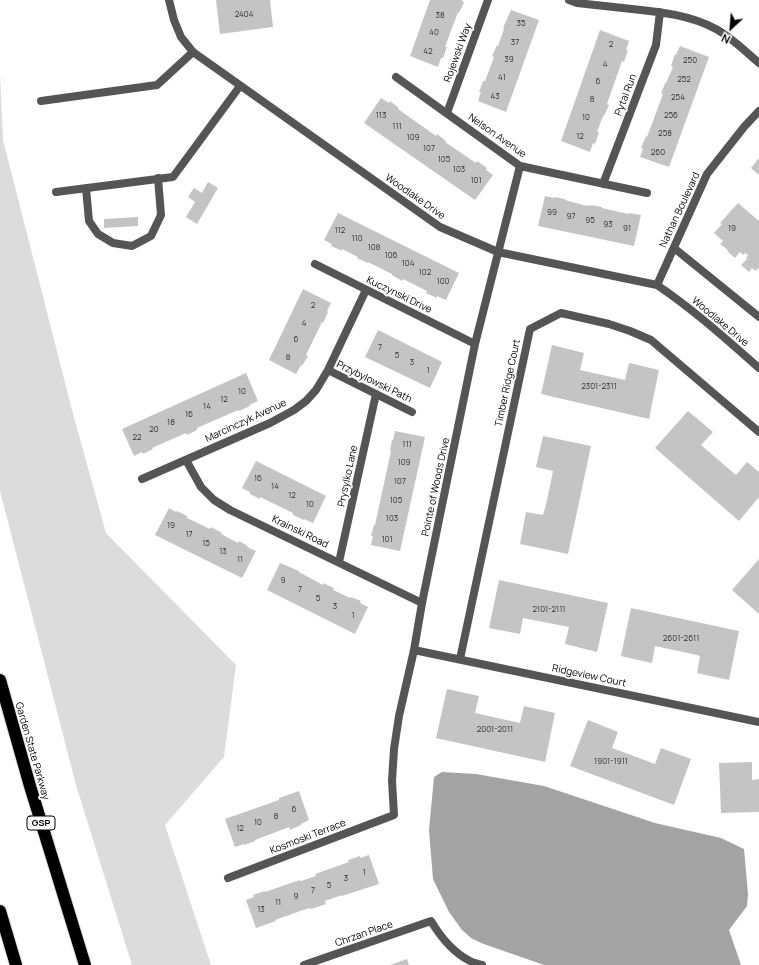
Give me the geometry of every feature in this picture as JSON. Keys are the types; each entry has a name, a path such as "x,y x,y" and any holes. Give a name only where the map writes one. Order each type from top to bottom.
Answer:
{"highway":[{"name":"Garden State Parkway","path":"0,680 30,786 85,965"},
{"path":"0,911 16,965"}],"street":[{"name":"Woodlake Drive","path":"169,0 174,20 181,37 193,52 440,227 498,252 657,285 702,319 759,368"},
{"name":"Rojewski Way","path":"447,114 488,0"},
{"path":"569,0 577,3 660,12 699,21 716,29 732,40 759,63"},
{"name":"Pytal Run","path":"603,184 656,46 660,12"},
{"path":"41,102 157,85 193,52"},
{"name":"Nelson Avenue","path":"396,77 520,166 647,193"},
{"path":"56,192 173,177 240,86"},
{"name":"Nathan Boulevard","path":"657,285 707,174 744,127 759,111"},
{"name":"Pointe of Woods Drive","path":"394,815 392,781 394,748 399,716 414,650 422,603 475,344 520,166"},
{"path":"86,188 89,221 98,234 113,243 132,246 151,236 161,215 158,178"},
{"path":"674,248 759,317"},
{"name":"Kuczynski Drive","path":"314,264 475,344"},
{"name":"Marcinczyk Avenue","path":"142,479 270,423 294,410 306,401 316,390 328,370 366,290"},
{"name":"Timber Ridge Court","path":"460,659 530,329 560,313 609,324 651,340 759,432"},
{"name":"Przybylowski Path","path":"328,370 412,412"},
{"name":"Prysylko Lane","path":"339,562 376,394"},
{"name":"Krainski Road","path":"186,460 201,488 214,500 230,510 422,603"},
{"name":"Ridgeview Court","path":"414,650 759,722"},
{"name":"Kosmoski Terrace","path":"228,878 394,815"},
{"name":"Chrzan Place","path":"304,965 431,921 439,934 453,949 470,961 482,965"}],"shaded area":[{"path":"0,73 3,140 72,410 106,533 236,665 224,757 165,825 211,965 132,965 76,785 0,491"},
{"path":"442,772 476,774 544,786 655,823 721,838 744,849 748,894 747,906 729,930 741,965 544,965 481,943 471,938 462,930 449,912 433,879 429,830 434,777"}],"building":[{"path":"216,0 270,0 273,27 220,34"},
{"path":"430,0 462,0 464,2 459,13 458,12 445,47 447,47 443,58 441,58 438,67 410,56"},
{"path":"511,10 539,20 506,112 478,101 481,92 479,92 483,81 485,81 494,57 492,56 497,45 498,46 504,29 503,28"},
{"path":"600,30 629,41 624,62 622,61 607,104 609,105 597,132 599,132 595,144 593,143 590,152 561,141"},
{"path":"680,46 709,57 669,167 640,157 643,149 641,148 646,136 647,137 663,94 661,94 665,83 673,67 671,66 675,54 676,55"},
{"path":"381,98 389,103 390,101 399,108 398,109 436,136 437,134 446,141 445,142 476,163 477,161 487,168 486,170 493,175 475,200 364,123"},
{"path":"759,158 759,175 751,168"},
{"path":"208,182 218,188 197,224 186,217 195,202 188,197 194,188 202,193"},
{"path":"545,196 565,199 583,205 602,207 628,214 641,215 634,246 538,226"},
{"path":"738,203 759,221 759,269 758,268 756,271 752,268 749,272 741,265 747,259 746,258 748,255 745,253 743,255 740,252 735,258 720,244 723,241 714,233 722,224 720,223"},
{"path":"338,213 459,273 446,300 426,293 427,291 403,279 402,281 392,274 357,258 358,257 342,249 342,251 331,246 332,244 324,240"},
{"path":"138,217 138,226 104,228 104,219"},
{"path":"303,289 331,303 323,323 322,322 306,355 308,356 296,374 269,360"},
{"path":"378,330 442,362 430,388 365,357"},
{"path":"552,345 584,353 580,370 625,380 629,363 659,370 649,419 541,394"},
{"path":"246,373 258,401 239,411 238,410 197,428 197,430 187,435 186,433 152,448 153,449 143,454 142,452 134,456 122,429"},
{"path":"688,411 713,432 701,445 736,475 747,462 759,472 759,497 739,521 655,448"},
{"path":"395,431 425,437 400,551 371,545 373,536 371,536 375,525"},
{"path":"543,436 591,446 568,554 520,544 526,512 543,515 546,505 553,471 536,467"},
{"path":"256,461 326,496 313,523 293,515 293,513 260,497 260,499 242,488"},
{"path":"169,508 210,529 211,527 222,533 221,534 238,543 239,541 256,551 242,578 155,535"},
{"path":"759,559 759,614 732,590"},
{"path":"280,563 299,571 323,585 323,583 334,588 333,590 350,598 351,597 361,601 360,603 368,607 355,634 267,590"},
{"path":"499,580 608,603 597,652 565,644 569,627 523,618 520,634 489,628"},
{"path":"631,608 739,631 729,680 697,673 700,656 697,655 655,646 652,663 621,656"},
{"path":"447,689 479,696 475,713 520,723 524,706 555,713 545,762 436,738"},
{"path":"588,720 618,732 612,748 655,764 661,748 691,759 674,805 570,766"},
{"path":"752,762 752,780 759,779 759,812 721,813 719,763"},
{"path":"299,791 309,820 290,830 289,827 255,841 235,847 225,819 279,800 279,798"},
{"path":"369,855 379,884 325,901 326,904 303,910 256,928 246,900 254,897 253,895 316,876 315,874 349,862 348,860"},
{"path":"407,959 409,965 390,965"}]}
